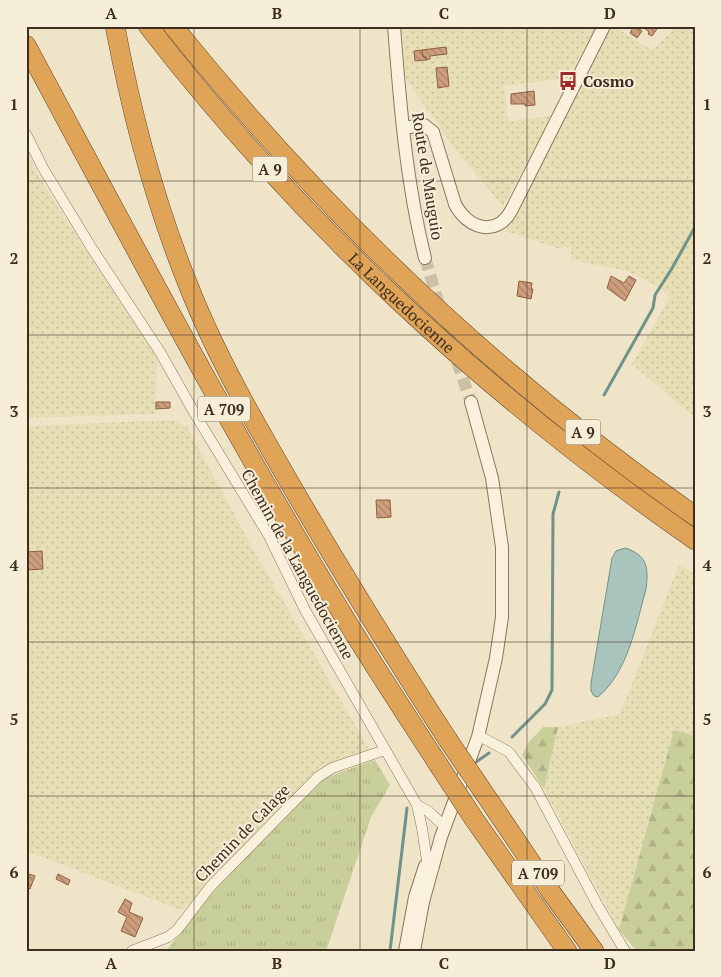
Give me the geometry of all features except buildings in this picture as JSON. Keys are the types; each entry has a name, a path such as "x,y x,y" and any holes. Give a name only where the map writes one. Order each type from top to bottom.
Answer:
{"highway":[{"name":"A 709","path":"115,26 132,109 151,181 175,253 203,320 235,386 267,444 370,616 448,740 551,892 594,951"},
{"name":"La Languedocienne","path":"148,26 220,114 285,186 344,248 402,303 477,371 542,425 594,466 695,540"},
{"name":"La Languedocienne","path":"174,26 207,68 280,151 400,274 490,356 540,398 610,454 695,516"},
{"name":"A 709","path":"26,45 167,307 260,474 346,621 474,819 567,951"}],"street":[{"name":"Route de Mauguio","path":"394,26 403,128 415,217 425,258"},
{"path":"403,128 424,125 433,132 455,204 464,218 483,226 497,226 507,217 511,210 604,26"},
{"name":"Chemin de la Languedocienne","path":"26,134 43,168 91,247 160,352 269,536 305,610 417,805 427,861"},
{"path":"414,951 423,902 443,832 478,737 496,658 501,625 502,547 492,478 471,402"},
{"path":"478,737 509,752 535,787 598,906 625,951"},
{"name":"Chemin de Calage","path":"132,951 168,937 177,930 210,887 318,777 332,768 385,750"},
{"name":"Chemin de la Languedocienne","path":"417,805 428,811 443,832"},
{"path":"405,951 415,897 427,861 443,832"}],"shaded area":[{"path":"402,26 596,26 568,78 504,86 508,121 552,116 503,206 457,152 406,79"},
{"path":"607,26 614,26 652,50 677,26 695,26 695,418 632,364 670,297 660,288 628,271 571,260 571,247 557,248 506,231"},
{"path":"26,149 38,175 157,358 156,414 26,418"},
{"path":"174,420 187,427 253,549 369,749 320,767 194,902 181,910 26,851 26,426"},
{"path":"679,565 695,574 695,736 674,731 619,930 544,789 558,727 620,714"}],"green space":[{"path":"543,727 558,727 544,789 522,755 529,742"},
{"path":"674,730 695,736 695,939 692,951 637,951 619,930"},
{"path":"375,760 390,785 371,817 326,951 166,951 228,873 324,778"}],"water":[{"path":"625,548 638,554 645,563 647,574 646,589 630,647 624,661 617,675 598,697 594,696 591,691 591,683 612,558 616,551"}],"waterway":[{"path":"604,395 653,308 655,295 695,227"},
{"path":"512,737 545,704 552,690 553,514 559,492"},
{"path":"476,762 489,753"},
{"path":"390,951 407,808"}],"tunnel":[{"path":"425,258 471,402"}],"place":[{"name":"Cosmo","path":"568,81"}]}
